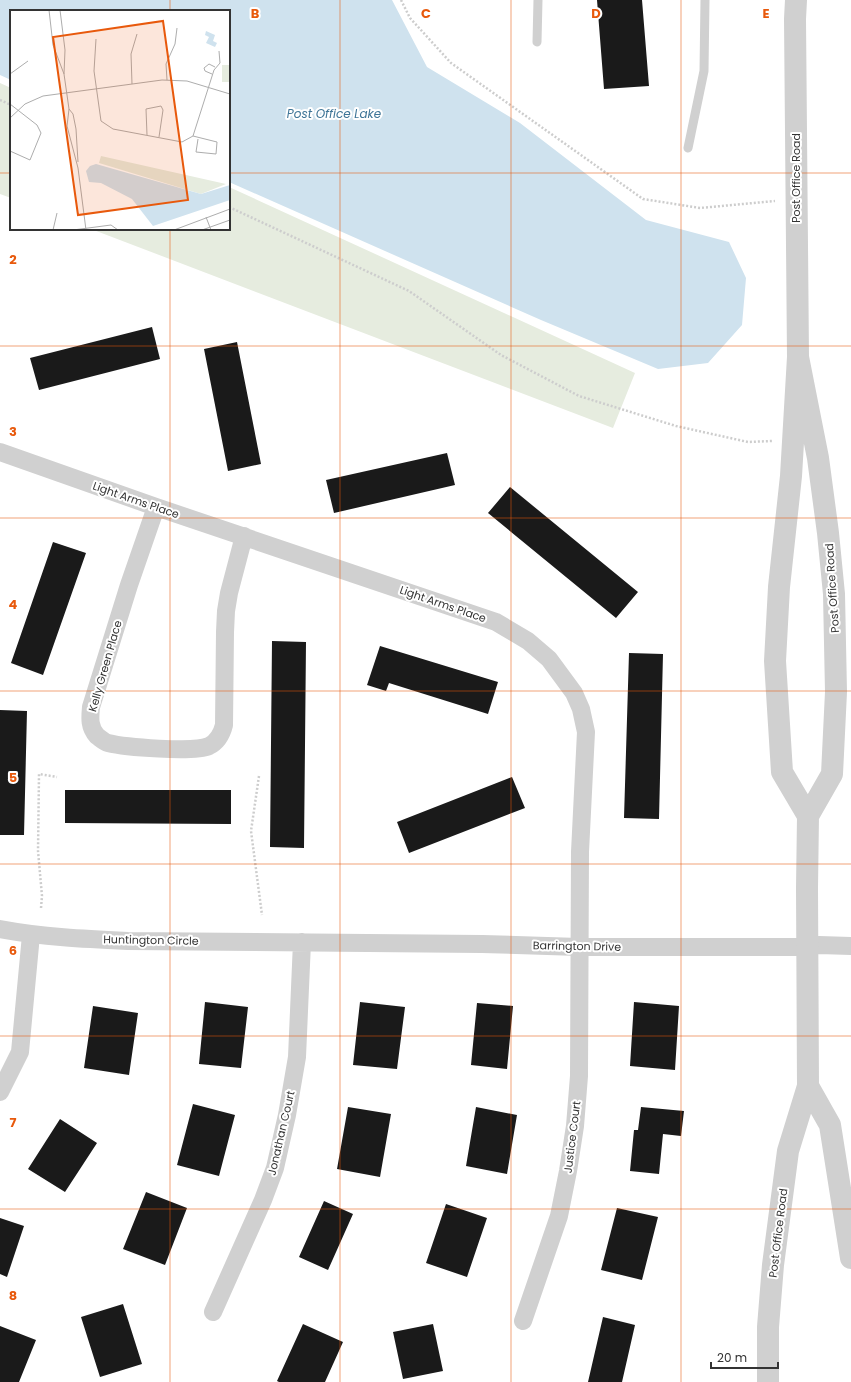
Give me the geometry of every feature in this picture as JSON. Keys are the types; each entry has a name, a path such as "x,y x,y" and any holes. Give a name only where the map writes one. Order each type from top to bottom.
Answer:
{"street":[{"name":"Post Office Road","path":"796,0 798,357 791,476 779,586 775,661 782,772 808,816"},
{"name":"Post Office Road","path":"768,1382 768,1327 777,1230 788,1151 808,1086 808,816 832,774 836,692 834,594 828,533 818,458 798,357"},
{"name":"Light Arms Place","path":"0,452 156,507 496,622 528,641 549,659 574,693 581,709 586,732 580,852 579,947"},
{"name":"Kelly Green Place","path":"156,507 129,585 91,707 90,722 92,730 98,737 106,742 135,747 195,749 208,746 222,734 224,724 226,611 244,536"},
{"name":"Huntington Circle","path":"0,929 31,935 70,939 128,941 302,942"},
{"path":"0,1092 20,1052 31,935"},
{"name":"Barrington Drive","path":"302,942 488,944 579,947 851,946"},
{"name":"Jonathan Court","path":"213,1312 263,1200 276,1161 287,1115 297,1056 302,942"},
{"name":"Justice Court","path":"523,1321 559,1216 575,1126 579,1076 579,947"},
{"name":"Post Office Road","path":"808,1086 830,1125 851,1258"}],"lane":[{"path":"537,42 538,0"},
{"path":"688,148 704,71 705,0"}],"path":[{"path":"401,0 410,18 451,63 643,199 700,208 780,200"},
{"path":"0,100 10,105"},
{"path":"230,207 409,291 501,355 579,396 676,426 748,442 770,442 776,439"},
{"path":"42,908 38,851 39,774 58,777"},
{"path":"259,776 251,831 262,915"}],"shaded area":[{"path":"0,83 10,88 10,198 0,194"},
{"path":"230,187 635,373 613,428 94,230 230,230"}],"water":[{"name":"Post Office Lake","path":"0,0 392,0 427,67 520,123 646,220 729,242 746,278 742,325 708,363 658,369 541,320 230,182 230,10 10,10 10,80 0,75"}],"building":[{"path":"597,0 642,0 649,86 604,89"},
{"path":"152,327 160,359 39,390 30,358"},
{"path":"237,342 261,464 228,471 204,349"},
{"path":"447,453 455,485 334,513 326,480"},
{"path":"510,487 638,592 616,618 488,513"},
{"path":"53,542 86,553 43,675 11,663"},
{"path":"272,641 306,642 304,848 270,847"},
{"path":"380,646 498,682 488,714 389,683 386,691 367,685"},
{"path":"629,653 663,654 659,819 624,818"},
{"path":"0,710 27,711 24,835 0,835"},
{"path":"512,777 525,808 409,853 397,822"},
{"path":"65,790 231,790 231,824 65,823"},
{"path":"205,1002 248,1007 241,1068 199,1064"},
{"path":"360,1002 405,1007 397,1069 353,1065"},
{"path":"634,1002 679,1006 675,1070 630,1066"},
{"path":"477,1003 513,1006 507,1069 471,1065"},
{"path":"93,1006 138,1013 129,1075 84,1068"},
{"path":"193,1104 235,1115 219,1176 177,1165"},
{"path":"348,1107 391,1114 380,1177 337,1169"},
{"path":"476,1107 517,1115 507,1174 466,1166"},
{"path":"641,1107 684,1111 681,1136 663,1134 659,1174 630,1171 634,1130 638,1130"},
{"path":"60,1119 97,1143 65,1192 28,1169"},
{"path":"146,1192 187,1208 165,1265 123,1249"},
{"path":"324,1201 353,1214 328,1270 299,1257"},
{"path":"446,1204 487,1218 467,1277 426,1263"},
{"path":"617,1208 658,1217 642,1280 601,1270"},
{"path":"0,1218 24,1226 7,1277 0,1274"},
{"path":"123,1304 142,1364 100,1377 81,1317"},
{"path":"603,1317 635,1325 622,1382 588,1382"},
{"path":"303,1324 343,1342 325,1382 279,1382 277,1381"},
{"path":"433,1324 443,1371 403,1379 393,1332"},
{"path":"0,1326 36,1340 19,1382 0,1382"}]}
